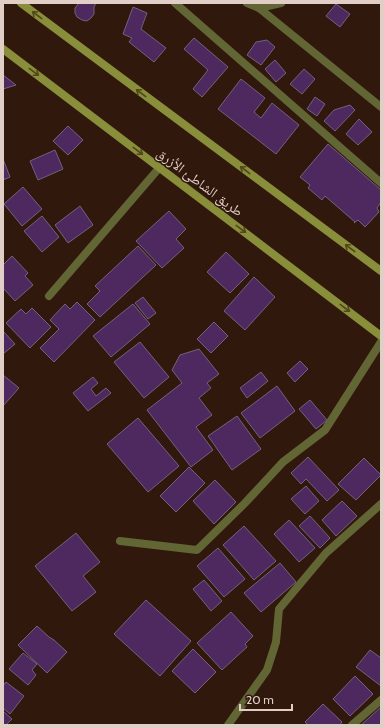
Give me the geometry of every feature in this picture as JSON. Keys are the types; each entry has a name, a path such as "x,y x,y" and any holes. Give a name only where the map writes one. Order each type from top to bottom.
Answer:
{"main road":[{"path":"21,3 381,271"},
{"name":"طريق الشاطئ الأزرق","path":"3,49 381,336"}],"street":[{"path":"175,3 381,183"},
{"path":"247,3 259,8 381,107"},
{"path":"259,8 281,3"},
{"path":"49,296 160,167"},
{"path":"120,540 197,550 245,503 283,462 325,430 381,342"},
{"path":"228,725 267,670 276,642 279,609 326,553 381,504"},
{"path":"352,725 381,700"}],"building":[{"path":"79,3 96,3 94,7 94,14 87,21 77,17 75,13 75,8"},
{"path":"336,4 350,14 340,27 326,16"},
{"path":"133,7 147,13 141,29 166,48 154,62 129,42 132,38 123,34"},
{"path":"194,38 228,67 202,97 193,89 208,70 184,49"},
{"path":"267,40 275,47 261,65 247,55 256,42"},
{"path":"275,60 286,73 276,82 265,69"},
{"path":"304,69 315,79 302,94 290,84"},
{"path":"3,75 16,85 3,89"},
{"path":"241,79 265,98 254,112 261,118 272,103 299,125 276,154 218,109"},
{"path":"315,97 325,104 317,116 307,109"},
{"path":"350,105 355,110 335,131 324,121 334,110"},
{"path":"359,119 372,132 358,145 346,134"},
{"path":"68,126 83,140 68,155 53,141"},
{"path":"328,144 381,190 381,202 377,208 379,212 365,227 358,220 354,223 355,222 325,196 322,200 308,188 310,185 300,177"},
{"path":"55,150 63,169 38,180 30,161"},
{"path":"3,159 10,177 3,180"},
{"path":"23,187 42,209 22,226 4,204"},
{"path":"80,206 93,225 68,243 55,225"},
{"path":"169,211 186,229 176,239 184,248 162,268 136,241"},
{"path":"42,216 59,237 42,252 24,231"},
{"path":"138,246 156,265 100,317 87,304 100,291 95,286"},
{"path":"226,252 249,274 230,293 207,272"},
{"path":"12,256 28,273 25,276 33,285 15,301 3,288 3,265"},
{"path":"254,277 275,297 245,330 224,311"},
{"path":"143,297 156,313 148,319 135,303"},
{"path":"77,302 95,320 54,362 40,348 59,329 50,320 65,304 70,309"},
{"path":"133,304 150,324 111,357 93,336"},
{"path":"32,308 51,327 30,348 6,323 21,309 26,314"},
{"path":"214,322 228,336 211,353 197,339"},
{"path":"3,331 15,344 3,354"},
{"path":"140,342 169,377 144,398 114,362"},
{"path":"199,349 219,374 207,383 211,388 199,398 212,415 196,427 213,450 191,467 147,410 182,383 172,370 180,355"},
{"path":"300,361 308,369 295,382 287,373"},
{"path":"261,372 268,381 247,398 240,388"},
{"path":"3,375 19,388 3,406"},
{"path":"93,377 98,383 91,389 96,396 106,388 111,393 88,411 73,393"},
{"path":"277,386 295,411 260,438 241,413"},
{"path":"310,400 327,420 316,429 299,409"},
{"path":"237,416 261,449 232,470 208,436"},
{"path":"138,418 179,466 148,492 107,444"},
{"path":"308,457 339,490 327,501 306,479 301,484 291,473"},
{"path":"364,458 381,475 356,500 338,484"},
{"path":"189,467 205,483 176,512 160,496"},
{"path":"215,480 236,502 214,524 193,501"},
{"path":"306,486 319,501 305,514 291,499"},
{"path":"342,501 357,516 336,536 322,520"},
{"path":"310,516 330,538 320,548 299,526"},
{"path":"289,520 315,548 299,562 274,534"},
{"path":"244,526 276,561 254,580 223,545"},
{"path":"76,533 100,562 83,576 96,592 72,611 35,566"},
{"path":"218,548 245,579 224,597 197,566"},
{"path":"280,563 296,582 261,612 244,593"},
{"path":"204,580 222,601 211,611 193,589"},
{"path":"146,600 191,641 160,676 114,634"},
{"path":"231,612 253,636 245,644 247,647 222,670 197,643"},
{"path":"37,626 67,652 47,673 18,645"},
{"path":"193,649 216,672 195,693 172,671"},
{"path":"370,650 381,658 381,686 356,667"},
{"path":"23,653 37,664 32,670 36,675 28,685 9,669"},
{"path":"355,676 373,694 350,716 333,699"},
{"path":"6,682 24,696 10,714 3,708 3,686"},
{"path":"323,704 342,722 340,725 308,725 305,722"},
{"path":"381,707 381,725 361,725"},
{"path":"3,711 12,719 6,725 3,725"}]}
